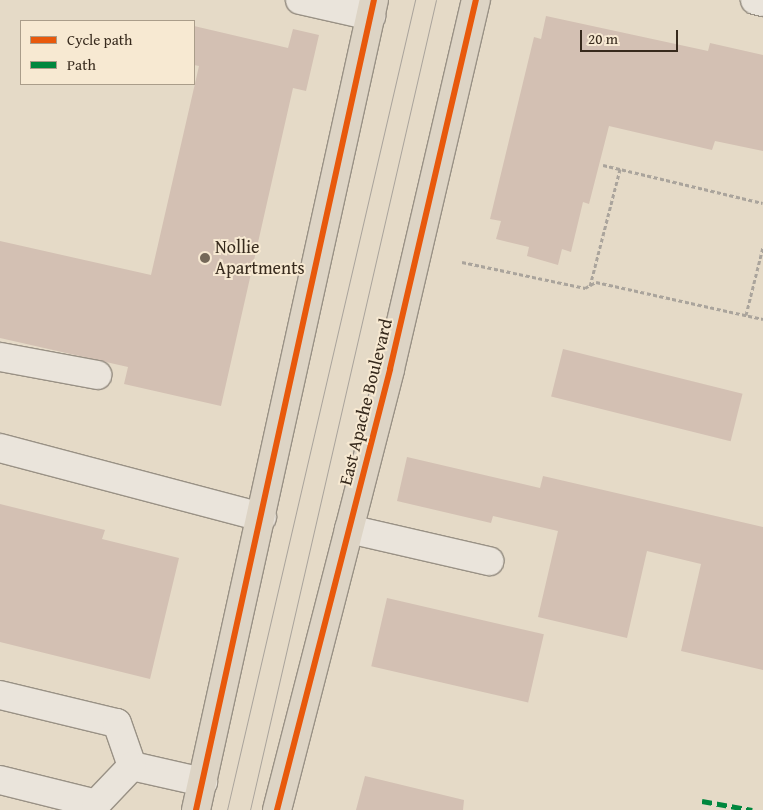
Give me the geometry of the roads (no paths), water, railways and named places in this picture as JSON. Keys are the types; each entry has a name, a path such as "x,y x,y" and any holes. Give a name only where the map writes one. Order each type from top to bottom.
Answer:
{"main road":[{"name":"East Apache Boulevard","path":"277,810 349,529 476,0"},
{"path":"196,810 372,8"}],"street":[{"path":"300,0 372,8"},
{"path":"755,0 763,2"},
{"path":"0,357 97,375"},
{"path":"0,448 262,516"},
{"path":"349,529 489,562"},
{"path":"0,695 117,722 132,766"},
{"path":"132,766 203,782"},
{"path":"0,780 96,804 132,766"}],"tram line":[{"path":"227,810 415,0"},
{"path":"250,810 436,0"}],"place":[{"name":"Nollie Apartments","path":"205,258"}]}
